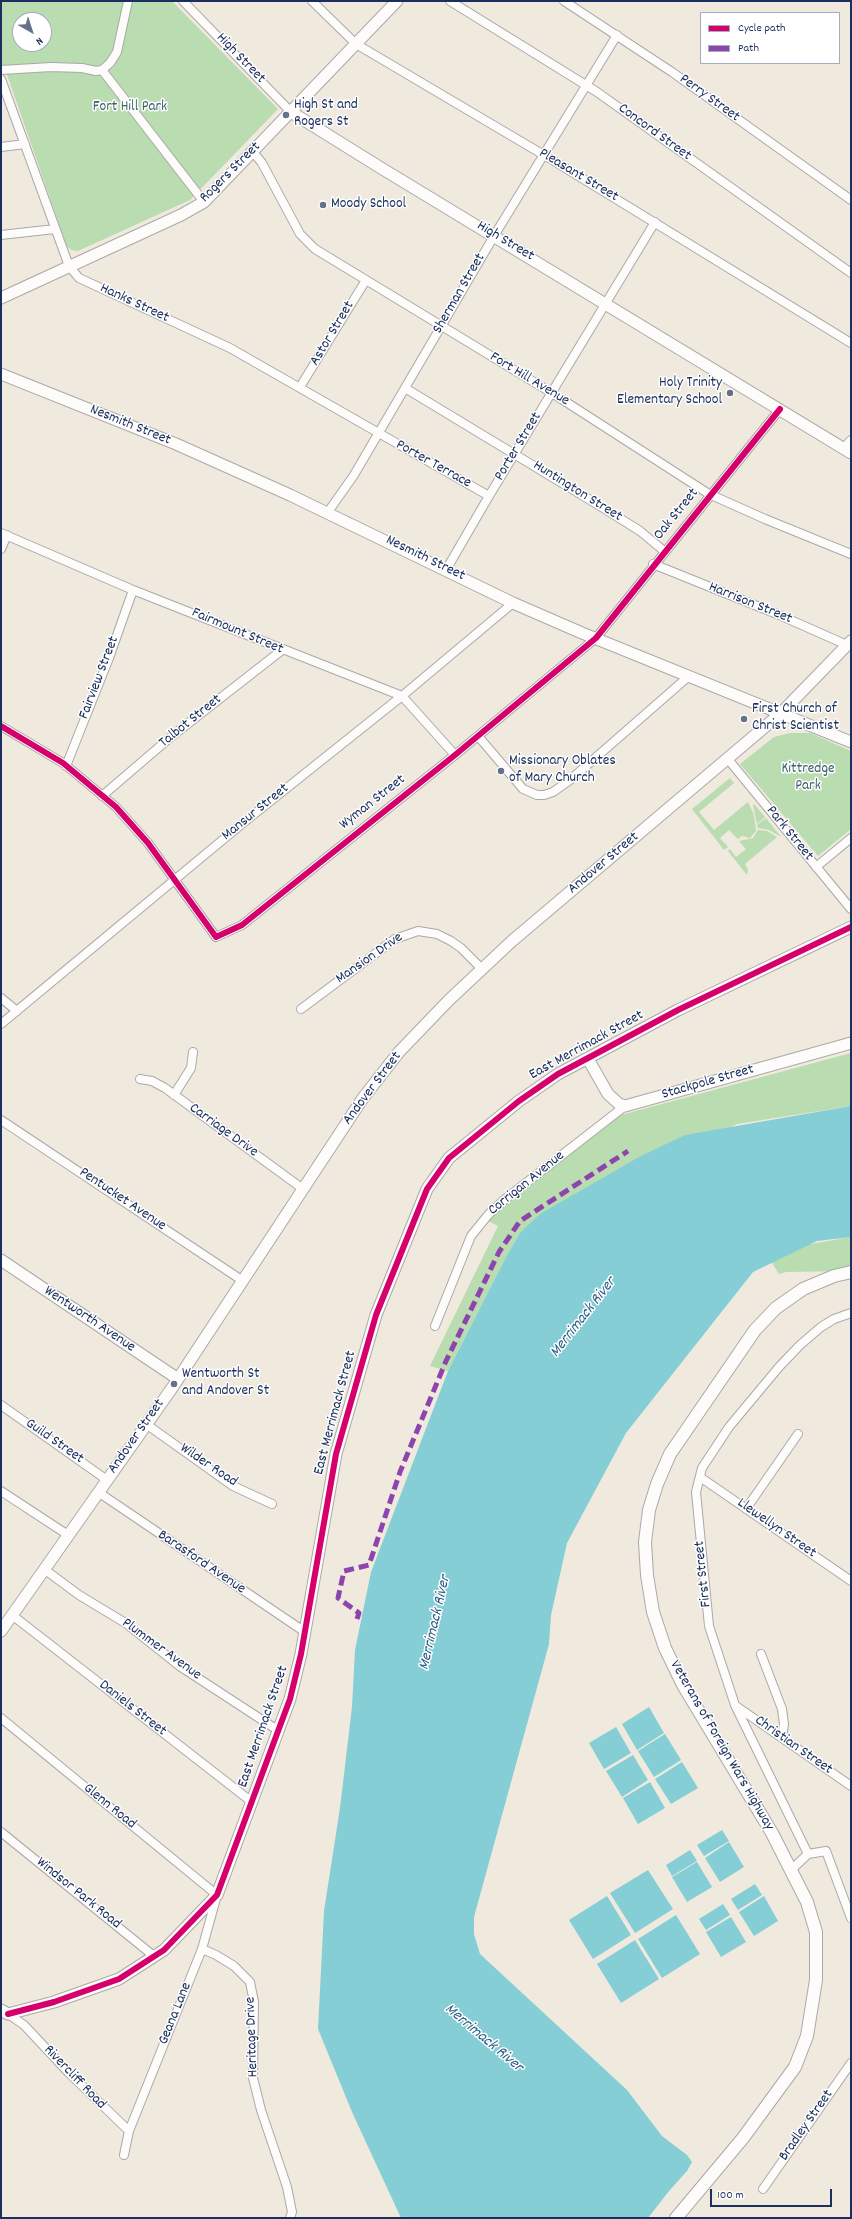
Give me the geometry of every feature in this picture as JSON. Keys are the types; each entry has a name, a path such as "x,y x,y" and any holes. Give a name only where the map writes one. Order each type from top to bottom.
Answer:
{"main road":[{"name":"Veterans of Foreign Wars Highway","path":"676,2218 743,2138 795,2067 807,2036 816,1980 816,1932 807,1902 791,1870 741,1780 683,1684 665,1648 649,1592 645,1558 647,1524 657,1484 670,1454 755,1330 776,1308 803,1289 834,1276 851,1272"}],"street":[{"path":"1,70 51,67 82,68 96,72 102,70 110,63 117,52 128,1"},
{"name":"High Street","path":"183,1 291,112 847,451"},
{"name":"Pleasant Street","path":"312,1 356,44 656,222 851,343"},
{"name":"Rogers Street","path":"1,298 181,215 204,202 397,1"},
{"name":"Concord Street","path":"450,1 586,85 851,273"},
{"name":"Perry Street","path":"564,1 617,35 851,200"},
{"name":"Sherman Street","path":"328,512 354,475 494,236 617,35"},
{"path":"102,70 204,202"},
{"name":"Hanks Street","path":"1,79 69,266 79,278 230,348 300,387 378,434"},
{"path":"1,147 24,144"},
{"name":"Fort Hill Avenue","path":"253,152 262,164 293,224 306,242 441,327 552,393 709,494 764,520 851,554"},
{"name":"Porter Street","path":"446,570 489,496 656,222"},
{"path":"1,235 55,229"},
{"name":"Astor Street","path":"300,387 366,280"},
{"name":"Nesmith Street","path":"1,374 190,450 328,512 513,603 851,742"},
{"name":"Huntington Street","path":"405,388 625,521 664,551"},
{"name":"Oak Street","path":"596,638 709,494 780,409"},
{"name":"Porter Terrace","path":"378,434 489,496"},
{"path":"847,451 851,440"},
{"path":"1,549 4,534"},
{"name":"Fairmount Street","path":"4,534 132,590 402,696 455,755"},
{"name":"Harrison Street","path":"653,564 849,643"},
{"name":"Fairview Street","path":"66,766 109,658 132,590"},
{"name":"Mansur Street","path":"1,1024 175,880 402,696 513,603"},
{"name":"Wyman Street","path":"175,880 216,937 242,925 455,755 596,638"},
{"name":"Andover Street","path":"1,1631 178,1379 363,1098 386,1068 433,1016 482,969 780,714 849,643"},
{"name":"Talbot Street","path":"102,796 172,736 282,650"},
{"path":"478,736 523,789 537,795 544,795 553,792 570,780 690,676"},
{"path":"1,726 66,766 116,807 148,843 175,880"},
{"name":"Park Street","path":"727,758 851,909"},
{"path":"816,867 851,838"},
{"name":"East Merrimack Street","path":"4,2012 54,2002 119,1979 164,1950 217,1895 290,1700 305,1632 336,1454 376,1315 427,1188 450,1158 487,1126 552,1077 678,1010 851,927"},
{"name":"Mansion Drive","path":"301,1009 395,939 418,930 437,934 451,941 461,948 482,969"},
{"path":"1,998 17,1011"},
{"name":"Stackpole Street","path":"625,1106 851,1043"},
{"path":"174,1094 191,1068 193,1052"},
{"path":"588,1058 608,1094 619,1104 625,1106"},
{"name":"Carriage Drive","path":"140,1079 152,1081 174,1094 303,1189"},
{"name":"Corrigan Avenue","path":"435,1326 471,1236 488,1215 504,1200 625,1106"},
{"name":"Pentucket Avenue","path":"1,1120 243,1281"},
{"name":"Wentworth Avenue","path":"1,1260 178,1379"},
{"name":"First Street","path":"808,1854 736,1705 709,1626 696,1492 702,1468 729,1427 779,1367 800,1345 821,1327 834,1319 851,1313"},
{"name":"Guild Street","path":"1,1405 106,1480"},
{"name":"Wilder Road","path":"146,1424 233,1486 272,1504"},
{"path":"746,1509 798,1434"},
{"name":"Llewellyn Street","path":"700,1477 851,1581"},
{"path":"1,1491 68,1535"},
{"name":"Barasford Avenue","path":"98,1492 305,1632"},
{"name":"Plummer Avenue","path":"44,1569 79,1595 127,1624 181,1666 278,1731"},
{"name":"Daniels Street","path":"12,1615 252,1802"},
{"path":"761,1654 782,1709 784,1724 782,1738"},
{"name":"Christian Street","path":"736,1705 851,1786"},
{"name":"Glenn Road","path":"1,1718 217,1895"},
{"name":"Windsor Park Road","path":"1,1832 155,1957"},
{"path":"791,1870 808,1854 826,1851 851,1918"},
{"name":"Geana Lane","path":"128,2131 202,1949 217,1895"},
{"name":"Heritage Drive","path":"202,1949 216,1955 234,1966 250,1982 254,2002 253,2078 261,2110 287,2187 292,2212 290,2218"},
{"name":"Rivercliff Road","path":"4,2012 24,2025 69,2073 128,2131"},
{"name":"Bradley Street","path":"763,2189 851,2063"},
{"path":"124,2154 128,2131"}],"green space":[{"name":"Fort Hill Park","path":"1,1 172,1 278,109 190,200 78,251 67,247 4,66 1,66"},
{"name":"Kittredge Park","path":"790,733 810,733 851,751 851,829 818,856 740,764 774,737"},
{"path":"730,778 734,783 699,812 714,830 748,802 754,815 756,831 750,838 742,836 738,839 729,830 720,838 728,847 724,850 692,809"},
{"path":"754,804 765,817 757,824 753,805"},
{"path":"766,818 781,837 769,830 758,828 757,825"},
{"path":"758,830 767,831 777,837 745,864 748,870 747,875 728,851 730,849 736,857 746,849 739,841 753,838"},
{"path":"851,1053 851,1106 737,1124 520,1233 506,1257 448,1371 430,1366 498,1226 486,1220 621,1115"},
{"path":"851,1237 851,1271 786,1272 779,1274 767,1255 782,1249"}],"water":[{"name":"Merrimack River","path":"851,1106 851,1237 817,1241 753,1272 626,1433 567,1543 551,1615 549,1644 474,1917 474,1934 480,1954 627,2090 662,2136 687,2155 692,2162 687,2171 648,2218 401,2218 352,2112 318,2029 324,1911 340,1808 352,1707 355,1650 371,1572 448,1371 506,1257 520,1233 540,1214 639,1157 685,1135"},
{"path":"649,1707 664,1733 637,1750 622,1724"},
{"path":"616,1727 631,1753 604,1769 589,1743"},
{"path":"665,1734 681,1760 654,1777 638,1751"},
{"path":"633,1755 648,1780 622,1797 606,1771"},
{"path":"682,1762 698,1788 671,1804 655,1779"},
{"path":"650,1782 665,1808 638,1824 623,1798"},
{"path":"722,1830 729,1841 704,1856 697,1845"},
{"path":"729,1842 744,1867 720,1882 705,1858"},
{"path":"690,1850 697,1861 672,1876 666,1865"},
{"path":"697,1862 712,1887 687,1902 672,1877"},
{"path":"648,1870 673,1909 635,1933 610,1893"},
{"path":"755,1884 762,1895 738,1910 731,1899"},
{"path":"607,1896 631,1935 593,1959 569,1920"},
{"path":"764,1896 778,1921 754,1936 739,1912"},
{"path":"723,1904 730,1915 706,1930 699,1919"},
{"path":"676,1915 700,1954 662,1978 638,1939"},
{"path":"731,1917 746,1942 721,1957 706,1932"},
{"path":"635,1940 659,1979 621,2003 597,1964"}],"marked path":[{"path":"357,1619 359,1613 338,1598 344,1571 369,1565 400,1472 446,1361 499,1252 520,1221 628,1151"}],"cycle path":[{"path":"1,726 63,763 116,807 148,843 216,937 242,925 455,755 596,638 780,409"},
{"path":"8,2014 54,2002 119,1979 164,1950 217,1895 290,1699 301,1654 336,1454 376,1315 427,1189 449,1158 519,1101 558,1074 678,1010 851,927"}],"place":[{"name":"High St and Rogers St","path":"286,115"},
{"name":"Moody School","path":"323,205"},
{"name":"Holy Trinity Elementary School","path":"730,393"},
{"name":"First Church of Christ Scientist","path":"744,719"},
{"name":"Missionary Oblates of Mary Church","path":"501,771"},
{"name":"Wentworth St and Andover St","path":"174,1384"}]}
